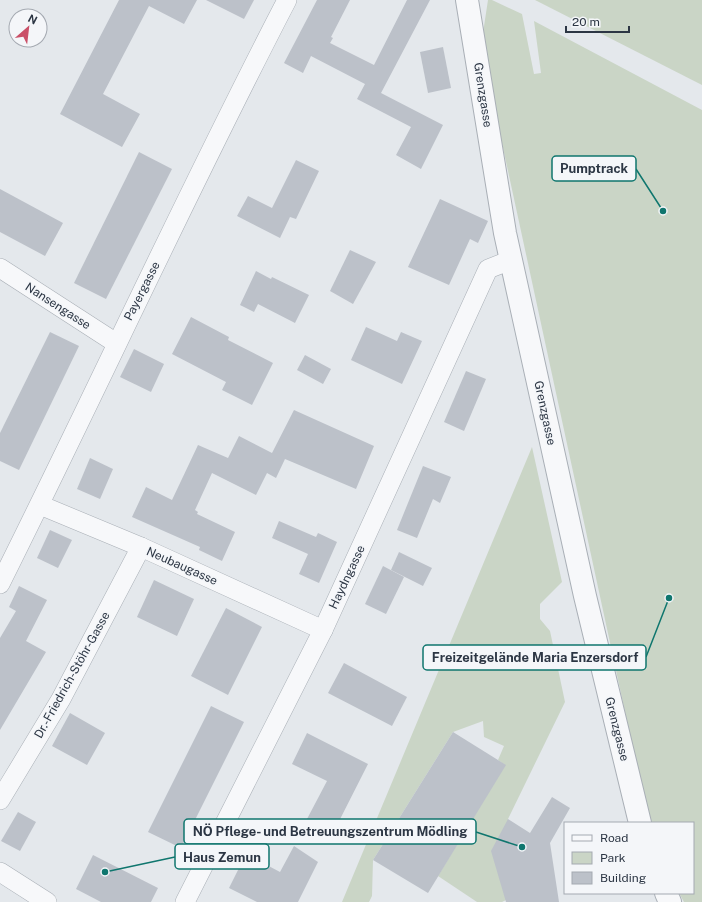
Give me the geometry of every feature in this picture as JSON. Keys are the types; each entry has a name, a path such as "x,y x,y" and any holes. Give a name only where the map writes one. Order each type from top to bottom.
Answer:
{"street":[{"name":"Payergasse","path":"0,584 96,390 116,343 287,0"},
{"name":"Grenzgasse","path":"468,0 511,260 585,596 640,822"},
{"name":"Haydngasse","path":"185,902 323,630 488,269 511,260"},
{"name":"Nansengasse","path":"0,268 116,343"},
{"name":"Neubaugasse","path":"40,504 323,630"},
{"name":"Dr.-Friedrich-Stöhr-Gasse","path":"0,800 62,699 141,548"},
{"path":"0,872 48,902"}],"green space":[{"path":"488,0 492,0 522,14 534,74 541,73 534,21 702,110 702,902 684,902 680,894 694,894 694,822 649,822 481,46"},
{"path":"535,0 702,0 702,85"},
{"path":"532,447 562,582 540,604 540,619 550,631 565,702 508,819 506,900 502,902 477,902 438,876 505,765 498,760 504,746 484,737 483,721 453,732 373,860 372,896 369,902 342,902"}],"building":[{"path":"119,0 197,0 184,24 149,6 103,94 140,114 122,147 60,114"},
{"path":"206,0 254,0 244,19"},
{"path":"317,0 350,0 331,37 333,38 330,43 374,65 407,0 430,0 381,93 443,125 421,169 396,155 411,127 357,99 365,84 311,56 303,73 284,63"},
{"path":"443,47 451,88 428,93 420,52"},
{"path":"139,152 172,169 106,299 74,283"},
{"path":"296,160 319,171 296,219 290,217 280,238 237,216 248,196 272,208"},
{"path":"0,189 63,223 45,256 0,232"},
{"path":"440,199 488,221 478,243 470,239 449,285 408,267"},
{"path":"350,250 376,262 353,304 330,291"},
{"path":"256,271 309,295 295,323 258,304 254,312 240,305"},
{"path":"191,317 229,337 228,340 273,363 252,405 222,390 226,382 172,354"},
{"path":"366,327 397,341 401,332 422,341 402,384 351,360"},
{"path":"50,332 79,346 19,470 0,461 0,433"},
{"path":"134,349 164,364 151,392 120,377"},
{"path":"305,355 331,369 323,384 297,370"},
{"path":"466,371 486,379 464,431 444,422"},
{"path":"294,410 374,446 356,489 285,459 276,478 267,473 256,495 212,473 195,510 198,512 197,514 235,532 222,561 199,550 200,547 132,517 146,487 172,500 198,445 228,458 239,436 272,453"},
{"path":"90,458 113,469 100,499 77,489"},
{"path":"423,466 451,477 440,503 433,499 417,538 397,530"},
{"path":"279,521 316,537 318,533 337,542 319,583 299,574 308,554 272,538"},
{"path":"50,530 72,540 58,568 37,558"},
{"path":"399,552 432,568 423,586 391,570"},
{"path":"383,566 404,577 386,614 365,604"},
{"path":"154,580 194,599 177,636 137,617"},
{"path":"19,586 47,600 26,641 46,652 0,730 0,638 16,611 9,607"},
{"path":"226,608 262,627 228,695 191,676"},
{"path":"344,663 407,697 392,726 328,693"},
{"path":"211,706 244,722 181,848 148,832"},
{"path":"70,713 105,733 87,765 52,746"},
{"path":"453,732 506,765 428,893 373,860"},
{"path":"307,733 368,764 332,835 307,819 327,781 292,764"},
{"path":"552,797 570,808 550,843 559,902 506,902 491,851 508,819 530,833"},
{"path":"18,812 36,822 20,851 1,841"},
{"path":"294,846 318,862 298,902 257,902 229,888 246,854 280,872"},
{"path":"93,855 158,888 151,902 101,902 76,889"}],"place":[{"name":"Pumptrack","path":"663,211"},
{"name":"Freizeitgelände Maria Enzersdorf","path":"669,598"},
{"name":"NÖ Pflege- und Betreuungszentrum Mödling","path":"522,847"},
{"name":"Haus Zemun","path":"105,872"}]}
